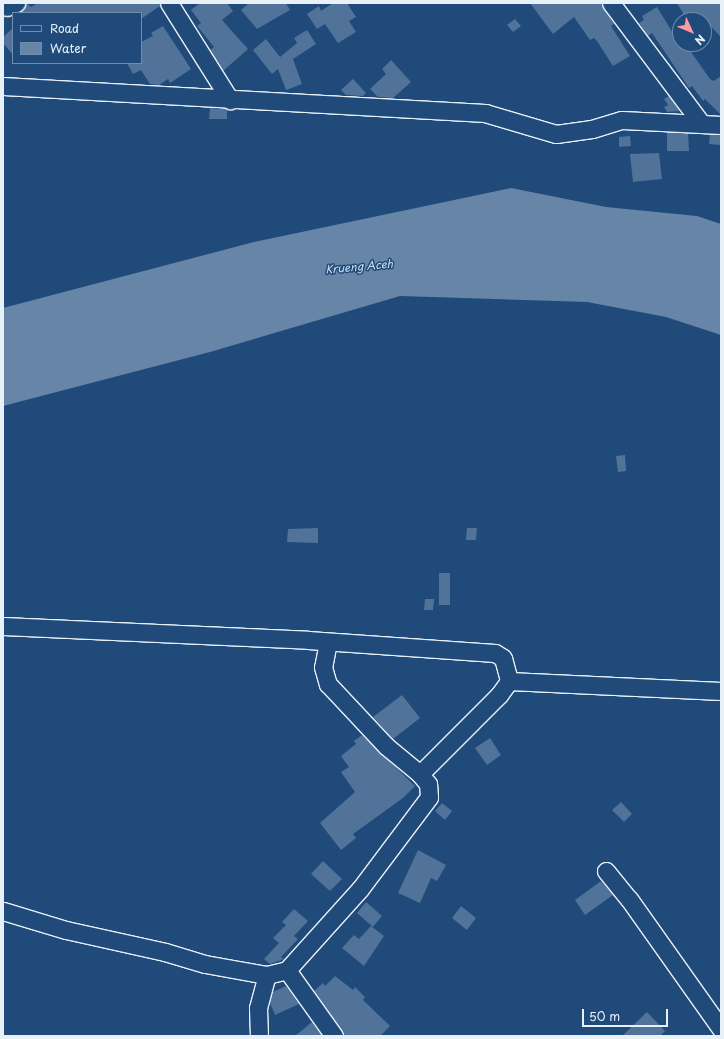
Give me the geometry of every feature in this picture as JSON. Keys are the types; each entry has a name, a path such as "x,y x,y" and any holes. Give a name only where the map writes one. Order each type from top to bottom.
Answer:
{"street":[{"path":"611,3 702,124"},
{"path":"171,4 230,100"},
{"path":"3,86 230,100 485,113 556,134 592,128 622,120 721,126"},
{"path":"3,626 328,642 495,653 503,658 509,681 500,695 420,774"},
{"path":"3,911 66,930 165,952 205,964 267,975 288,970 360,889 423,808 430,791 420,774 386,746 328,684 322,667 328,642"},
{"path":"509,681 721,691"},
{"path":"606,871 629,899 721,1028"},
{"path":"288,970 334,1036"},
{"path":"259,1036 258,1008 267,975"}],"water":[{"name":"Krueng Aceh","path":"511,188 606,207 697,216 721,224 721,335 666,317 587,302 400,296 210,352 3,406 3,308 254,242"}],"building":[{"path":"26,3 31,7 38,3 159,3 160,6 142,18 142,12 20,12 24,9"},
{"path":"200,3 227,3 233,11 222,20 248,49 223,71 210,50 214,47 197,26 201,23 191,10"},
{"path":"249,3 286,3 290,10 257,29 241,10"},
{"path":"333,3 347,3 356,17 349,21 356,32 338,43 325,24 317,29 307,14 319,6 321,11"},
{"path":"530,3 600,3 614,24 611,26 630,56 613,66 597,41 594,38 590,40 574,17 553,34"},
{"path":"677,3 721,3 721,37 712,28 712,12 682,12"},
{"path":"657,7 672,32 672,52 691,52 710,79 714,81 721,76 721,115 705,99 703,101 692,86 689,88 652,33 648,36 639,23 644,20 642,16"},
{"path":"515,19 521,26 513,32 507,25"},
{"path":"163,26 191,69 170,83 168,79 159,85 150,84 141,70 133,74 128,64 142,64 142,42 153,36 151,33"},
{"path":"12,29 12,54 3,43 3,37"},
{"path":"307,30 316,44 293,59 302,84 286,90 278,69 272,74 253,50 266,39 280,57 297,43 294,38"},
{"path":"391,60 411,82 393,98 378,97 370,89 386,74 382,69"},
{"path":"353,79 366,93 363,96 346,95 341,90"},
{"path":"669,96 680,111 667,112 664,107 668,105 664,99"},
{"path":"210,108 227,109 227,119 209,119"},
{"path":"667,132 688,133 689,151 667,151"},
{"path":"710,134 721,135 721,145 709,144"},
{"path":"630,136 631,146 619,147 619,137"},
{"path":"659,153 662,179 633,182 630,154"},
{"path":"625,455 626,471 618,472 616,456"},
{"path":"318,528 318,543 287,542 288,529"},
{"path":"467,528 477,528 476,540 466,540"},
{"path":"439,573 450,573 450,605 439,605"},
{"path":"425,599 434,599 433,610 424,610"},
{"path":"402,695 420,718 393,739 373,717"},
{"path":"362,735 415,786 403,798 353,834 356,838 341,850 320,823 355,792 341,772 349,767 341,756 356,744 354,741"},
{"path":"490,738 501,755 487,765 475,748"},
{"path":"621,802 632,814 624,822 612,810"},
{"path":"442,803 452,811 445,820 435,811"},
{"path":"418,850 446,865 437,881 431,878 420,903 398,893"},
{"path":"323,861 342,879 330,891 311,874"},
{"path":"601,881 613,895 585,915 575,900"},
{"path":"366,902 382,916 373,927 357,913"},
{"path":"461,906 476,918 467,930 452,918"},
{"path":"294,909 308,921 294,936 298,939 281,957 284,959 270,964 264,959 279,943 273,938 286,925 282,922"},
{"path":"371,926 384,936 364,966 342,948 354,935 359,939"},
{"path":"335,976 353,990 355,987 365,997 363,1000 390,1026 380,1036 344,1036 314,991 323,983 325,986"},
{"path":"286,986 299,1004 275,1015 270,1003 273,992"},
{"path":"647,1012 665,1031 660,1036 622,1036"},
{"path":"312,1022 322,1036 295,1036"}]}
